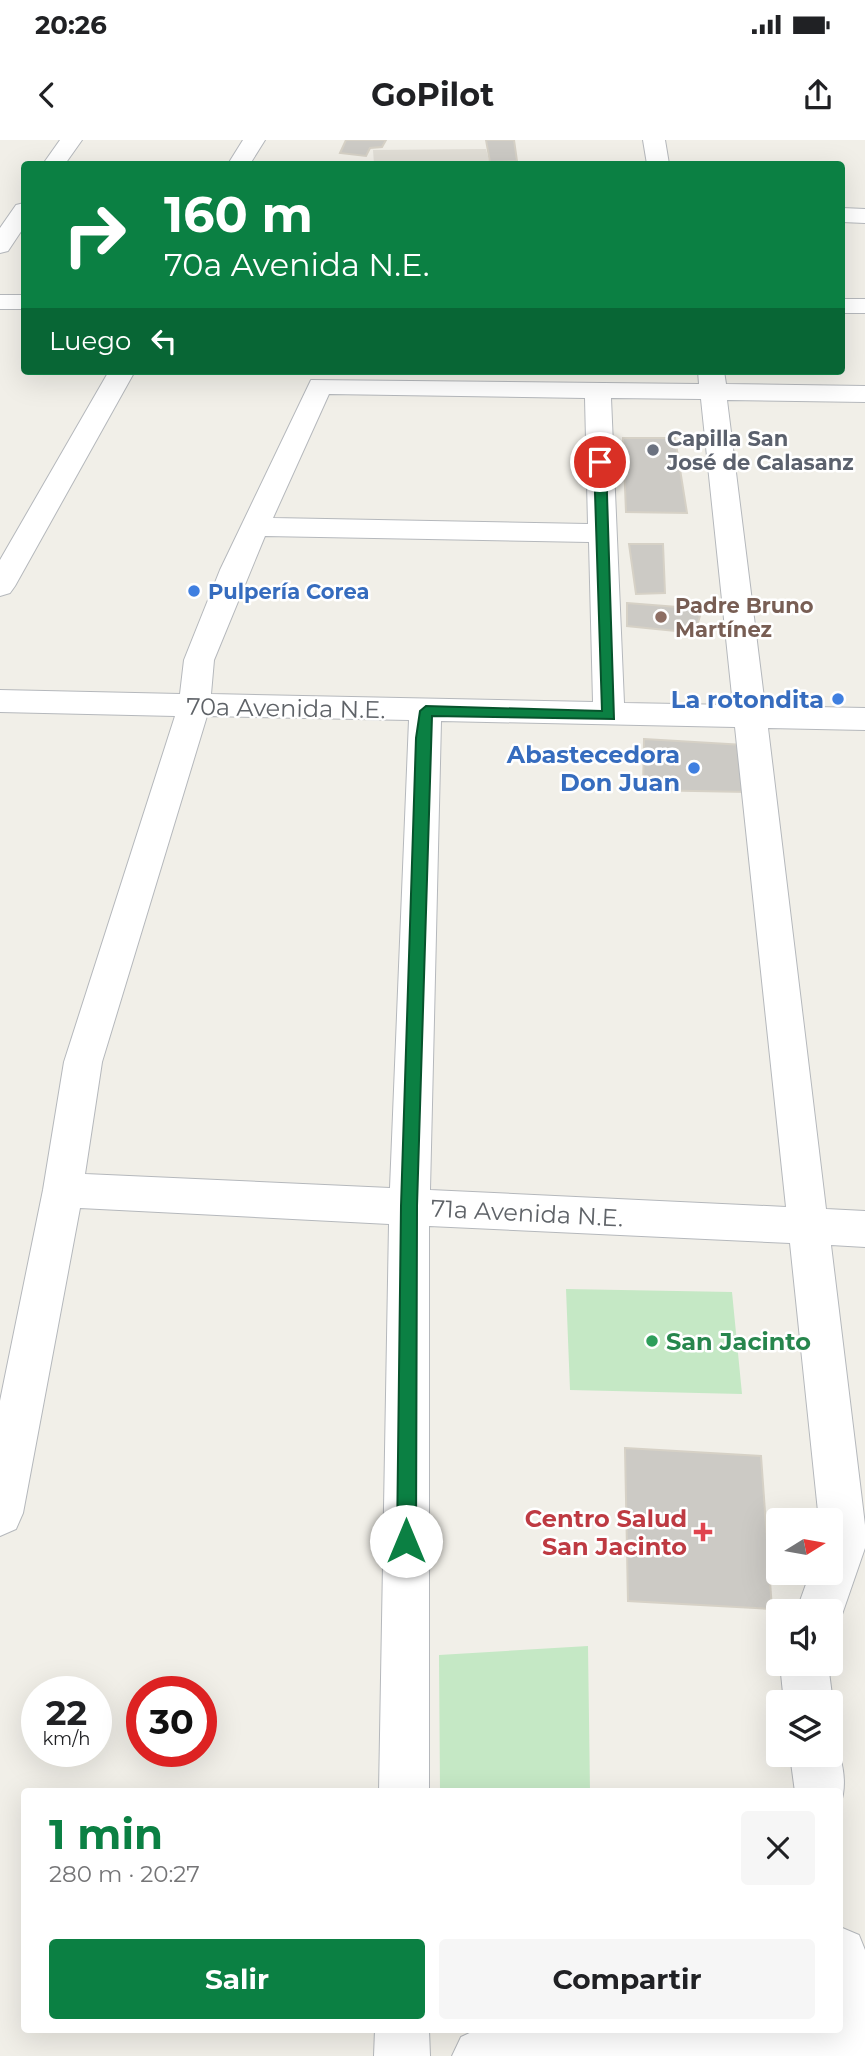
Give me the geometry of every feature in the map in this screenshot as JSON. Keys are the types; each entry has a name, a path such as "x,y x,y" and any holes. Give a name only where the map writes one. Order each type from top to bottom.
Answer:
{"street":[{"path":"56,161 71,140"},
{"path":"241,161 254,140"},
{"path":"654,140 658,161"},
{"path":"845,215 865,216"},
{"path":"0,246 16,220"},
{"path":"0,302 21,302"},
{"path":"845,306 865,306"},
{"path":"0,586 119,375"},
{"path":"712,381 753,717 844,1542 824,1599"},
{"path":"0,1513 63,1190 83,1062 194,707 200,660 255,527 320,386 598,392 712,381 865,394"},
{"path":"598,392 609,716"},
{"path":"255,527 602,533"},
{"name":"70a Avenida N.E.","path":"0,701 609,716 865,719"},
{"path":"404,1788 409,1206 422,752 426,711"},
{"name":"71a Avenida N.E.","path":"63,1190 865,1229"},
{"path":"817,1767 819,1788"},
{"path":"480,2056 608,2047 854,2056 843,1976"},
{"path":"402,2033 402,2056"}],"shaded area":[{"path":"486,149 489,161 374,161 373,150"}],"green space":[{"name":"San Jacinto","path":"566,1289 732,1292 742,1394 570,1390"},
{"path":"588,1646 590,1788 440,1788 439,1655"}],"building":[{"path":"346,140 386,140 382,147 370,148 366,156 340,153"},
{"path":"486,140 514,140 517,161 490,161"},
{"path":"623,438 675,438 687,513 626,512"},
{"path":"629,544 663,544 665,593 636,594"},
{"path":"627,603 702,609 695,633 627,626"},
{"name":"Abastecedora Don Juan","path":"644,739 744,745 747,792 643,790"},
{"path":"625,1448 761,1456 766,1526 766,1586 770,1586 771,1599 766,1599 766,1609 628,1601"}],"place":[{"name":"Capilla San José de Calasanz","path":"653,450"},
{"name":"Pulpería Corea","path":"194,591"},
{"name":"Padre Bruno Martínez","path":"661,617"},
{"name":"La rotondita","path":"838,699"},
{"name":"Abastecedora Don Juan","path":"694,768"},
{"name":"San Jacinto","path":"652,1341"},
{"name":"Centro Salud San Jacinto","path":"703,1532"}],"route":[{"path":"406,1541 409,1206 426,711 609,716 600,462"}]}
